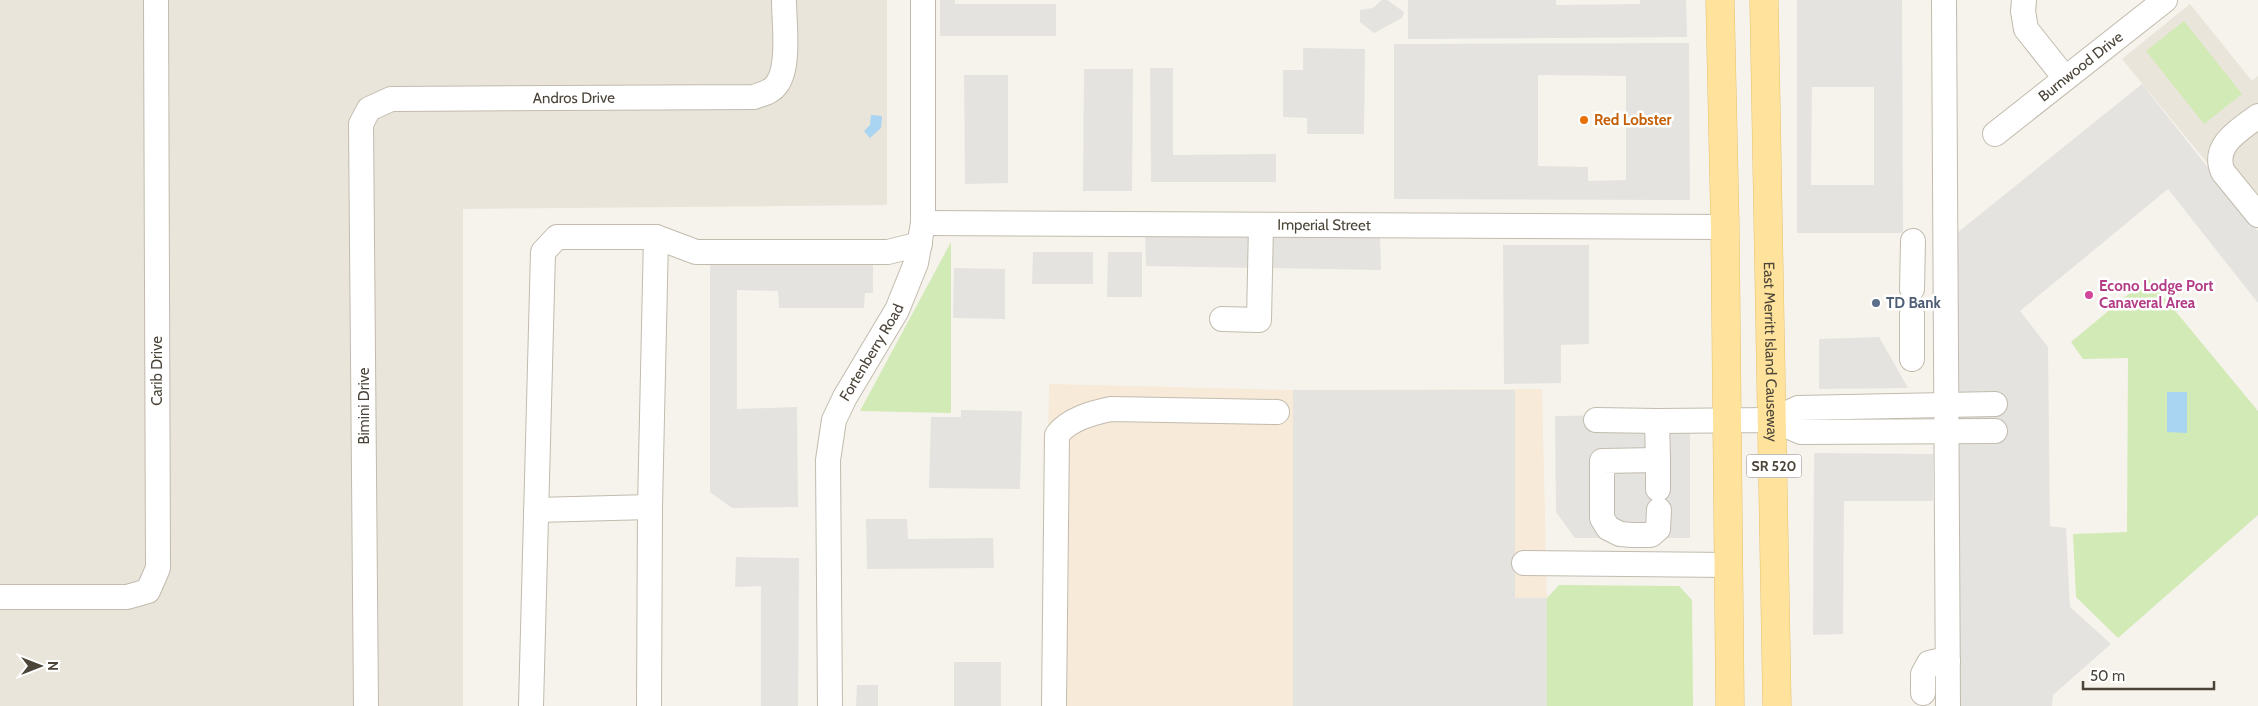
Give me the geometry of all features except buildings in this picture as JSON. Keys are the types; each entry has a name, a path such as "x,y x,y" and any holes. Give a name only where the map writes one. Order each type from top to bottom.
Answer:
{"main road":[{"name":"SR 520","path":"1720,0 1725,227 1730,706"},
{"name":"East Merritt Island Causeway","path":"1764,0 1777,706"}],"street":[{"name":"Carib Drive","path":"0,597 126,597 148,591 158,568 156,0"},
{"name":"Andros Drive","path":"369,109 391,99 754,97 766,93 777,85 783,72 785,58 784,0"},
{"name":"Fortenberry Road","path":"830,706 828,460 834,420 845,397 897,310 916,263 922,234 923,0"},
{"path":"1944,0 1947,194 1948,706"},
{"path":"2024,0 2023,11 2026,29 2065,78"},
{"name":"Burnwood Drive","path":"1995,134 2165,0"},
{"name":"Bimini Drive","path":"366,706 361,124 369,109"},
{"path":"2258,116 2229,139 2221,149 2220,165 2223,172 2258,215"},
{"name":"Imperial Street","path":"656,237 696,252 888,252 922,234 1261,225 1725,227"},
{"path":"1222,319 1259,320 1261,225"},
{"path":"531,706 543,252 557,237 656,237 650,507 649,706"},
{"path":"1912,289 1913,241"},
{"path":"1912,314 1912,359"},
{"path":"1773,420 1798,408 1995,404"},
{"path":"1054,706 1058,435 1062,429 1092,413 1111,410 1277,412"},
{"path":"1596,420 1773,420 1801,432 1996,432"},
{"path":"1658,421 1658,460 1658,529 1651,535 1620,534 1608,528 1602,518 1602,461 1658,460"},
{"path":"536,510 650,507"},
{"path":"1524,563 1728,565"},
{"path":"1923,693 1923,674 1929,664 1938,661 1948,661"}],"shaded area":[{"path":"0,0 887,0 887,205 463,209 463,706 0,706"},
{"path":"940,0 955,0 955,4 1056,4 1056,36 940,36"},
{"path":"1382,0 1387,0 1404,12 1402,18 1374,33 1360,22 1360,10 1373,8"},
{"path":"1408,0 1556,0 1556,5 1640,4 1640,0 1686,0 1687,37 1408,39"},
{"path":"1797,0 1902,0 1903,233 1797,233","holes":["1812,87 1874,87 1874,185 1811,185"]},
{"path":"2190,4 2252,81 2258,76 2258,225 2122,59"},
{"path":"1689,43 1690,200 1394,199 1394,44","holes":["1538,75 1626,76 1626,180 1588,181 1588,167 1538,166"]},
{"path":"1303,48 1365,49 1364,134 1307,134 1307,118 1283,117 1283,70 1303,70"},
{"path":"1150,68 1173,68 1173,155 1276,154 1276,182 1151,182"},
{"path":"1084,69 1133,69 1132,191 1083,191"},
{"path":"964,75 1008,75 1008,183 965,184"},
{"path":"2142,84 2258,231 2258,303 2168,189 2020,311 2048,347 2050,526 2066,528 2070,607 2111,644 2053,695 2052,706 1948,706 1947,241"},
{"path":"1145,234 1380,236 1381,270 1146,266"},
{"path":"1503,245 1589,245 1589,344 1561,345 1561,383 1504,384"},
{"path":"1033,252 1093,252 1093,284 1032,284"},
{"path":"1108,252 1142,252 1142,297 1107,297"},
{"path":"710,256 873,259 873,293 865,293 864,308 779,308 778,291 737,290 737,409 797,407 798,507 732,508 710,492"},
{"path":"954,268 1005,269 1005,319 953,318"},
{"path":"1879,337 1908,388 1819,389 1819,339"},
{"path":"1049,384 1293,390 1542,389 1547,598 1547,706 1044,706"},
{"path":"1293,390 1515,390 1515,598 1547,598 1547,706 1293,706"},
{"path":"961,410 1022,411 1020,489 929,488 931,417 961,417"},
{"path":"1690,414 1690,538 1575,538 1556,512 1555,416"},
{"path":"1814,453 1933,454 1933,501 1844,501 1843,634 1813,635"},
{"path":"866,519 907,519 908,539 993,538 994,568 867,569"},
{"path":"736,557 799,558 798,706 761,706 761,586 735,587"},
{"path":"954,662 1001,662 1001,706 954,706"},
{"path":"857,685 878,685 878,706 856,706"}],"green space":[{"path":"2184,21 2242,94 2204,124 2146,51"},
{"path":"951,242 951,413 860,411"},
{"path":"2148,278 2258,411 2258,515 2118,638 2076,597 2073,534 2127,532 2128,358 2083,359 2071,342"},
{"path":"1559,585 1679,586 1692,600 1693,706 1547,706 1547,598"}],"water":[{"path":"871,115 882,116 881,128 870,138 864,131 870,125"},
{"path":"2167,392 2187,392 2187,433 2167,432"}],"place":[{"name":"Red Lobster","path":"1584,120"},
{"name":"Econo Lodge Port Canaveral Area","path":"2089,295"},
{"name":"TD Bank","path":"1876,303"}]}
